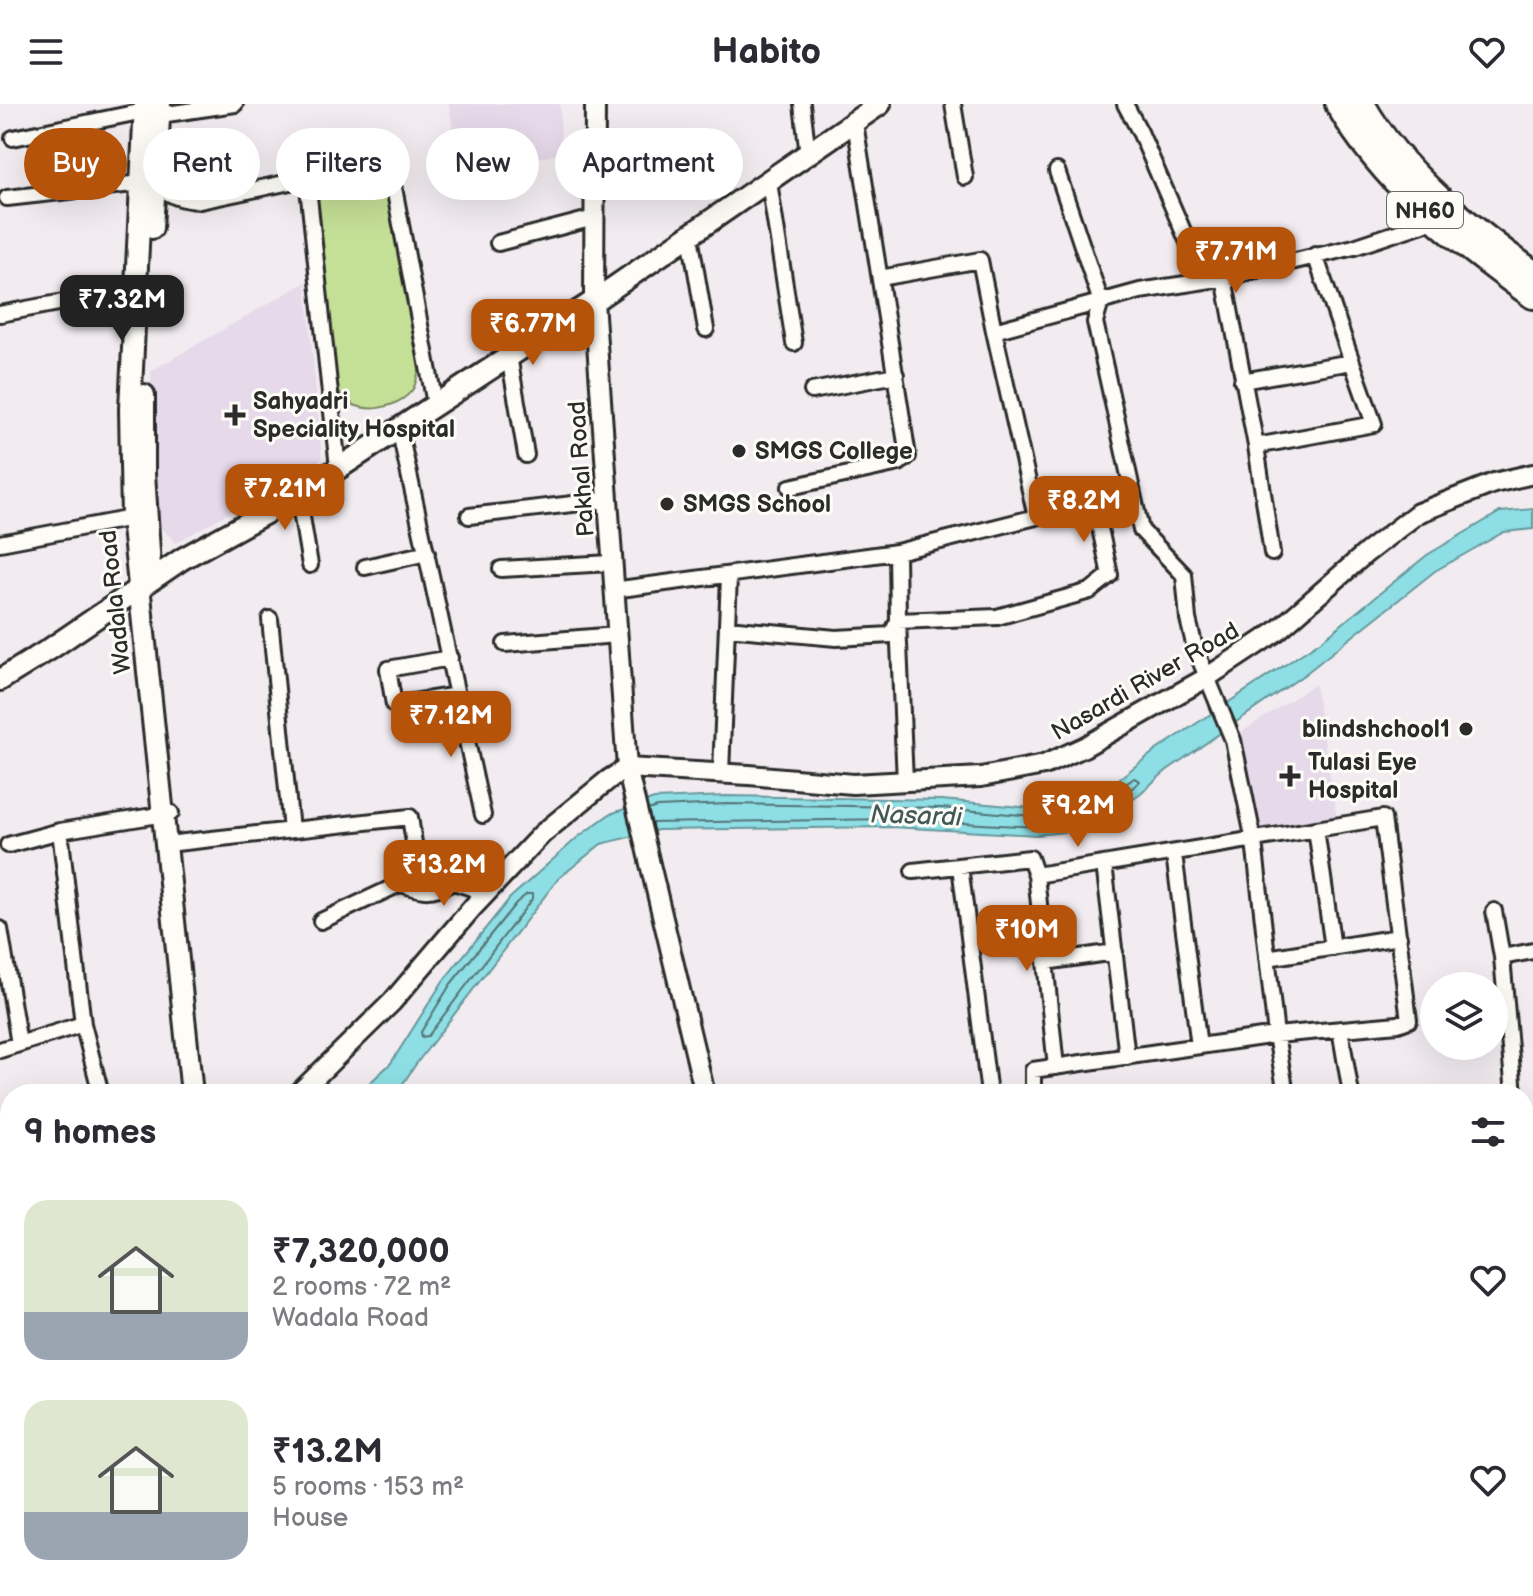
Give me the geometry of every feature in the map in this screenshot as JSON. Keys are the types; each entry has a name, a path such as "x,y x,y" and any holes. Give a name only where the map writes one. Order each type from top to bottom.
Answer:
{"highway":[{"name":"NH60","path":"1338,104 1376,159 1445,216 1533,296"},
{"name":"NH60","path":"1362,104 1394,152 1428,189 1445,216 1533,273"}],"main road":[{"path":"2,674 182,559 338,468 594,301 880,104"},
{"name":"Wadala Road","path":"145,585 132,518 130,424 148,200"},
{"name":"Wadala Road","path":"141,287 145,585 191,1084"},
{"name":"Wadala Road","path":"168,814 176,843 200,1084"}],"street":[{"path":"13,138 152,109 235,104"},
{"name":"Pakhal Road","path":"595,104 594,301 629,775 703,1084"},
{"path":"802,104 808,155"},
{"path":"953,104 965,177"},
{"path":"1125,104 1197,263 1224,278"},
{"path":"790,487 899,463 908,456 855,123"},
{"path":"1057,171 1101,302 1095,322 1141,530 1184,575 1188,619 1233,740 1254,841 1284,1084"},
{"path":"769,182 794,343"},
{"path":"7,198 143,185"},
{"path":"183,200 205,200"},
{"path":"309,200 338,468"},
{"path":"396,200 435,404"},
{"path":"994,331 1140,291 1224,278 1354,247 1445,216"},
{"path":"498,243 594,218"},
{"path":"690,236 706,329"},
{"path":"1256,446 1374,424 1315,255"},
{"path":"880,278 980,260 1036,517"},
{"path":"1224,278 1256,446 1272,553"},
{"path":"0,314 141,287"},
{"path":"509,356 526,455"},
{"path":"1242,381 1352,362"},
{"path":"812,391 896,375"},
{"path":"399,428 483,815"},
{"name":"Nasardi River Road","path":"629,775 721,773 853,784 981,777 1044,765 1210,685 1403,523 1435,504 1494,483 1533,474"},
{"path":"1494,483 1533,485"},
{"path":"298,493 310,565"},
{"path":"613,590 897,552 1036,517 1133,497"},
{"path":"469,516 607,500"},
{"path":"898,621 997,617 1090,591 1110,575 1095,505"},
{"path":"0,543 132,518"},
{"path":"897,552 905,782"},
{"path":"365,567 427,553"},
{"path":"501,569 611,563"},
{"path":"721,773 729,576"},
{"path":"270,619 291,830"},
{"path":"727,628 836,638 891,635 898,621"},
{"path":"505,644 617,635"},
{"path":"450,658 388,669 394,705 458,695"},
{"path":"308,1084 392,1002 542,834 608,780 629,775"},
{"path":"8,845 60,831 168,814"},
{"path":"176,843 410,817 419,875 321,921"},
{"path":"1033,1084 1033,1070 1276,1035 1398,1024 1409,1020 1383,818 1036,875"},
{"path":"1316,829 1333,948"},
{"path":"60,831 83,1024 98,1084"},
{"path":"1174,854 1199,1046"},
{"path":"913,871 1030,858 1036,875 1056,1067"},
{"path":"1104,864 1127,1057"},
{"path":"960,866 988,1084"},
{"path":"401,884 433,891 454,882 487,893"},
{"path":"1494,911 1502,957 1513,1084"},
{"path":"0,929 19,1044"},
{"path":"1267,958 1399,937"},
{"path":"1502,957 1533,951"},
{"path":"1045,962 1115,952"},
{"path":"0,1050 83,1024"},
{"path":"1340,1029 1349,1084"}],"shaded area":[{"path":"449,104 560,104 560,128 555,128 555,155 539,158 539,128 453,128"},
{"name":"Sahyadri Speciality Hospital","path":"306,282 322,459 176,543 154,521 151,371"},
{"name":"Tulasi Eye Hospital","path":"1315,684 1337,819 1261,831 1240,733"}],"green space":[{"path":"315,200 390,200 419,370 414,387 407,396 389,406 358,407 341,394 334,378"}],"water":[{"name":"Nasardi","path":"1533,509 1533,529 1504,532 1435,571 1305,674 1166,771 1100,828 1037,835 891,827 658,830 601,844 558,879 403,1084 369,1084 391,1063 443,981 510,898 578,837 610,814 654,799 726,796 942,800 1032,808 1089,802 1155,751 1321,641 1427,555 1500,512"}],"place":[{"name":"Sahyadri Speciality Hospital","path":"235,415"},
{"name":"SMGS College","path":"739,451"},
{"name":"SMGS School","path":"667,504"},
{"name":"blindshchool1","path":"1466,729"},
{"name":"Tulasi Eye Hospital","path":"1290,776"}]}
